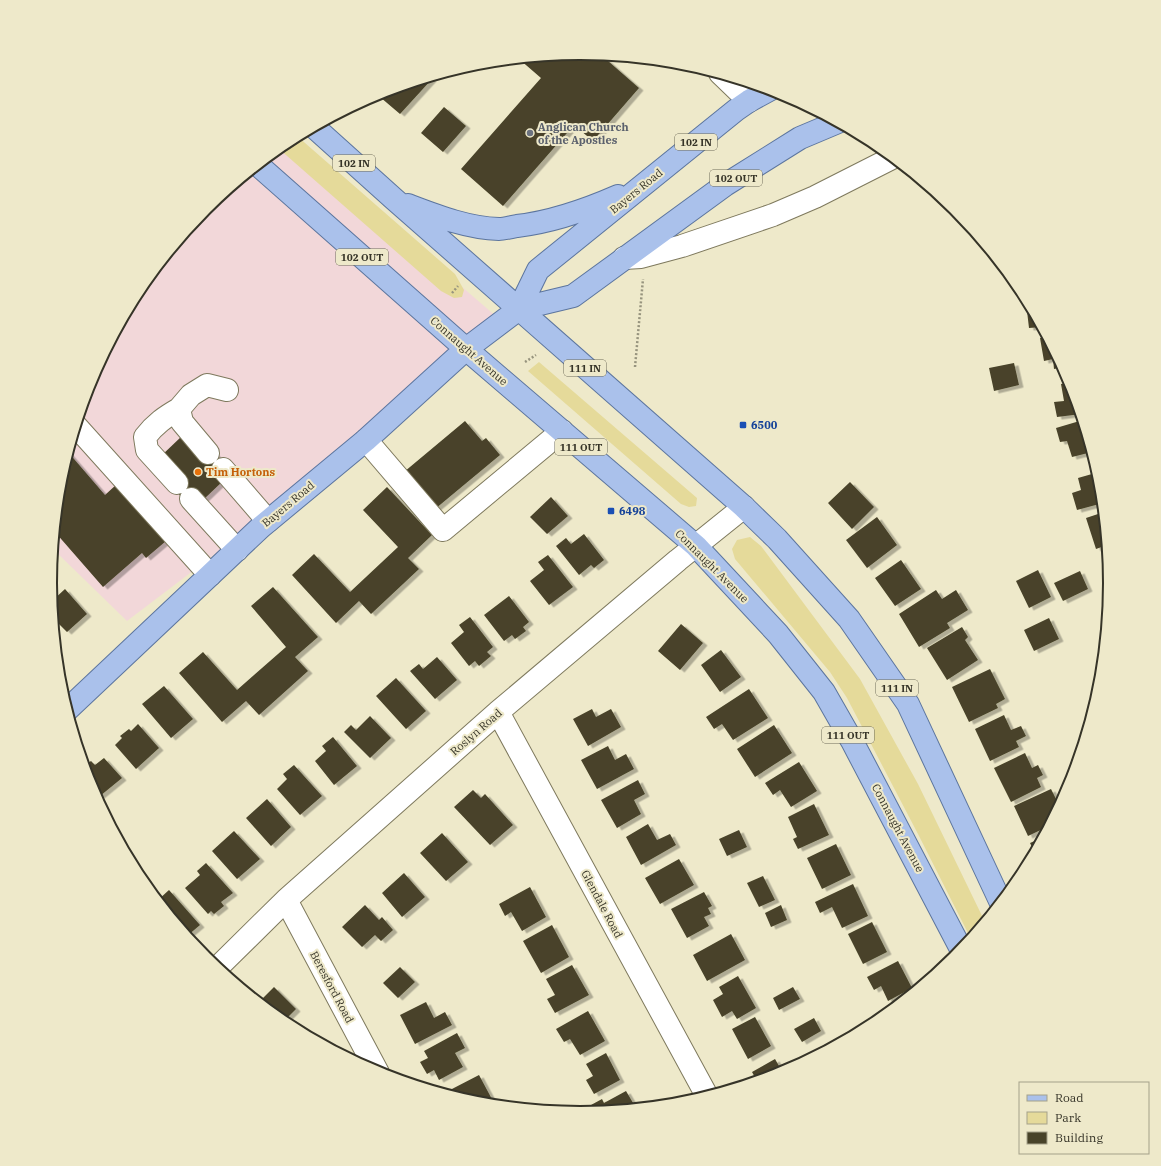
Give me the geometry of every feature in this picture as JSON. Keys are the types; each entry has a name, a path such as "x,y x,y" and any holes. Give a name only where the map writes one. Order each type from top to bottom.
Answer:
{"main road":[{"name":"Bayers Road","path":"519,309 538,270 748,101 764,93"},
{"name":"Bayers Road","path":"72,705 268,521 366,440 466,349 519,309 573,296 725,185 800,138 832,124"},
{"name":"102 IN","path":"318,131 394,199"},
{"name":"Connaught Avenue","path":"262,168 466,349 696,546 778,634 824,692 852,741 959,945"},
{"path":"394,199 446,220 499,229 554,220 594,206 645,184"},
{"path":"394,199 519,309"},
{"name":"111 IN","path":"519,309 744,507 777,539 849,619 908,704 999,898"}],"street":[{"path":"726,80 748,101"},
{"name":"Bayers Road","path":"624,258 641,256 682,246 773,215 815,197 888,160"},
{"path":"177,483 147,450 145,437 163,418 179,409 191,395 207,385 227,390"},
{"path":"179,409 182,422 208,453"},
{"path":"80,431 210,575"},
{"path":"366,440 443,530 562,431"},
{"path":"223,469 268,521"},
{"path":"191,499 237,550"},
{"name":"Roslyn Road","path":"221,964 286,900 498,712 744,507"},
{"name":"Glendale Road","path":"498,712 704,1092"},
{"name":"Beresford Road","path":"286,900 373,1064"}],"path":[{"path":"635,367 643,277"},
{"path":"525,362 536,355"}],"shaded area":[{"path":"296,144 511,329 127,621 58,554 61,515 67,481 85,415 111,351 145,292 165,264 210,213 235,189"}],"green space":[{"path":"302,140 455,274 464,290 462,297 454,298 441,291 283,153"},
{"path":"539,362 697,498 696,506 689,507 681,504 528,371"},
{"path":"750,537 761,546 860,679 918,784 983,918 968,934 847,698 830,672 735,559 732,549 737,540"}],"building":[{"name":"Anglican Church of the Apostles","path":"580,60 608,61 639,88 593,141 574,125 503,206 461,169 541,78 524,63"},
{"path":"430,82 400,114 382,98"},
{"path":"444,107 466,126 443,152 421,133"},
{"path":"1028,311 1037,327 1029,328"},
{"path":"1040,338 1043,338 1058,368 1054,369 1053,359 1044,361"},
{"path":"1014,363 1019,385 994,391 989,368"},
{"path":"1064,383 1076,415 1057,417 1054,402 1064,401 1061,384"},
{"path":"465,421 482,441 486,438 500,455 435,509 404,472"},
{"path":"1078,421 1087,453 1072,457 1067,441 1060,442 1056,428"},
{"name":"Tim Hortons","path":"182,436 212,450 227,466 224,480 203,500 187,503 172,487 161,456"},
{"path":"73,457 105,495 117,484 166,541 146,558 142,553 103,587 59,537 61,515"},
{"path":"1092,474 1098,504 1077,510 1072,493 1081,490 1078,478"},
{"path":"850,482 874,507 852,529 828,503"},
{"path":"387,487 432,535 408,558 419,569 371,614 359,601 336,623 292,575 314,554 350,592 398,547 363,510"},
{"path":"551,497 568,516 547,534 530,517"},
{"path":"1100,513 1103,547 1096,549 1086,518"},
{"path":"877,517 897,545 867,568 846,540"},
{"path":"584,534 604,560 594,568 591,565 579,575 556,546 566,538 571,544"},
{"path":"548,555 573,587 549,605 530,581 544,570 538,562"},
{"path":"901,560 921,589 895,606 875,578"},
{"path":"1038,570 1051,597 1029,608 1016,581"},
{"path":"1080,571 1088,589 1063,601 1054,583"},
{"path":"273,587 318,637 295,657 308,671 259,715 246,701 222,722 179,673 203,652 237,690 286,647 251,606"},
{"path":"65,589 87,614 67,632 59,624 57,596"},
{"path":"936,590 942,599 956,590 968,610 947,623 950,628 919,647 899,614"},
{"path":"509,596 529,622 523,627 526,631 515,639 512,635 504,641 484,615"},
{"path":"470,617 493,647 487,652 491,656 479,666 475,661 469,666 451,643 464,632 459,625"},
{"path":"1049,618 1059,639 1034,651 1024,630"},
{"path":"681,624 703,643 680,670 658,651"},
{"path":"962,627 968,637 965,640 978,660 947,680 927,648"},
{"path":"721,650 741,677 720,692 701,665"},
{"path":"437,657 457,680 435,699 410,671 419,664 423,669"},
{"path":"990,669 1005,699 996,704 998,708 969,722 952,687"},
{"path":"396,678 426,711 406,729 376,696"},
{"path":"164,686 193,719 171,738 142,704"},
{"path":"749,689 768,718 733,740 722,724 714,729 706,717"},
{"path":"592,709 596,717 611,709 621,727 588,746 573,719"},
{"path":"1004,715 1011,730 1021,726 1026,736 1016,741 1019,747 990,761 975,729"},
{"path":"370,716 391,738 370,758 344,732 351,725 356,730"},
{"path":"138,724 159,748 136,769 115,745 122,738 120,736 129,729 131,731"},
{"path":"774,725 792,753 755,777 737,749"},
{"path":"333,737 357,766 334,785 315,761 326,751 322,746"},
{"path":"608,746 615,760 626,754 634,769 597,789 581,760"},
{"path":"1025,753 1032,768 1038,765 1043,775 1037,778 1041,787 1011,802 994,768"},
{"path":"104,758 122,778 102,794 89,762 91,761 95,765"},
{"path":"799,762 817,791 791,807 780,790 773,795 765,783"},
{"path":"294,765 322,796 300,815 277,789 287,779 283,774"},
{"path":"638,780 645,794 634,800 641,814 617,828 601,800"},
{"path":"1051,789 1057,800 1042,829 1028,836 1014,806"},
{"path":"473,790 481,798 485,794 513,825 490,845 454,807"},
{"path":"267,799 291,827 271,846 246,818"},
{"path":"814,804 829,835 798,849 793,839 797,837 788,817"},
{"path":"648,824 657,840 670,834 676,845 641,865 626,837"},
{"path":"739,830 747,847 727,856 719,839"},
{"path":"234,831 260,859 237,879 212,851"},
{"path":"442,833 468,862 446,881 420,853"},
{"path":"1037,840 1032,848 1030,843"},
{"path":"836,844 851,875 822,889 807,858"},
{"path":"679,859 694,885 660,904 645,878"},
{"path":"206,863 233,893 221,902 224,906 214,914 211,911 208,914 185,888 200,875 197,871"},
{"path":"404,873 425,897 402,917 382,893"},
{"path":"763,876 775,900 759,907 747,883"},
{"path":"853,884 868,916 842,928 832,907 820,913 815,902"},
{"path":"530,887 546,917 522,931 511,912 505,916 499,904"},
{"path":"169,890 200,925 191,932 161,897"},
{"path":"704,892 712,906 708,908 711,914 704,917 709,926 687,938 671,909"},
{"path":"365,905 379,920 382,917 393,930 381,941 375,935 362,947 342,927"},
{"path":"781,905 787,920 771,927 765,913"},
{"path":"872,922 887,952 863,964 848,934"},
{"path":"552,925 569,957 541,973 523,941"},
{"path":"731,934 745,960 707,981 693,955"},
{"path":"898,961 912,988 888,1001 881,986 874,990 867,977"},
{"path":"572,965 589,995 555,1013 547,999 555,995 546,979"},
{"path":"400,967 415,982 398,998 383,983"},
{"path":"738,976 756,1008 737,1019 732,1011 722,1017 713,1000 723,994 719,987"},
{"path":"274,987 296,1009 288,1017 263,998"},
{"path":"793,987 800,999 779,1010 773,998"},
{"path":"426,1002 434,1018 445,1012 452,1025 415,1044 400,1015"},
{"path":"588,1011 605,1041 580,1055 570,1039 564,1042 556,1029"},
{"path":"755,1017 771,1046 748,1059 732,1029"},
{"path":"814,1018 821,1031 802,1042 794,1029"},
{"path":"457,1033 465,1048 455,1053 463,1067 439,1080 434,1070 427,1074 420,1062 428,1058 424,1051"},
{"path":"606,1053 620,1080 594,1094 586,1080 593,1076 586,1064"},
{"path":"775,1059 780,1067 755,1077 752,1072"},
{"path":"479,1075 492,1098 478,1096 450,1090"},
{"path":"626,1091 633,1103 591,1105 602,1099 604,1103"}],"place":[{"name":"Anglican Church of the Apostles","path":"530,133"},
{"name":"6500","path":"743,425"},
{"name":"Tim Hortons","path":"198,472"},
{"name":"6498","path":"611,511"}]}
